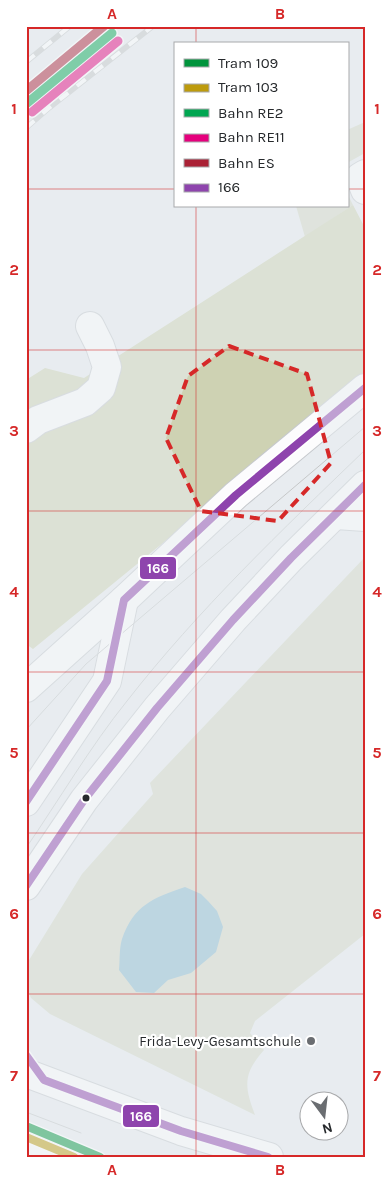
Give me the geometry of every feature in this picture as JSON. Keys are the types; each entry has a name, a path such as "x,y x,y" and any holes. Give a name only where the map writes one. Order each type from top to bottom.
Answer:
{"main road":[{"path":"365,174 360,177 365,190"},
{"path":"26,429 38,420 85,402 101,388 107,367 100,346 90,326"},
{"path":"26,688 124,600 236,494 365,388"},
{"path":"26,886 84,800 157,708 233,620 291,558 365,485"},
{"path":"336,515 365,517"},
{"path":"26,802 107,681 124,600"},
{"path":"26,1055 35,1076 181,1131 269,1157"},
{"path":"26,1153 42,1157"}],"highlighted area":[{"path":"229,346 307,374 331,463 278,521 201,511 166,438 188,376"}],"green space":[{"path":"365,122 365,153 348,162 348,130"},
{"path":"348,195 353,205 305,237 297,208 348,208"},
{"path":"353,205 365,228 365,378 33,649 26,644 26,380 45,368 84,378"},
{"path":"365,557 365,934 255,1021 250,1033 264,1050 249,1073 247,1088 255,1115 50,1014 31,998 26,987 26,965 82,874 153,794 150,783"}],"water":[{"path":"185,887 201,894 217,911 223,927 216,952 191,973 168,980 154,993 136,992 119,970 121,943 127,927 132,918 146,904"}],"tram line":[{"path":"26,730 86,664 365,427"},
{"path":"26,848 100,737 154,667 242,571 365,450"},
{"path":"26,1112 81,1133"},
{"name":"109","path":"26,1126 100,1157"},
{"name":"103","path":"26,1137 74,1157"}],"railway":[{"path":"26,62 70,26"},
{"path":"26,128 153,26"}],"rail line":[{"name":"ES","path":"26,91 104,26"},
{"name":"RE2","path":"26,104 112,33"},
{"name":"RE11","path":"32,112 118,41"}],"transit line":[{"name":"166","path":"26,802 107,681 124,600 236,495 365,388"},
{"name":"166","path":"26,886 84,800 157,708 233,620 291,558 365,485"},
{"name":"166","path":"26,1055 44,1080 181,1131 268,1157"}],"place":[{"name":"Frida-Levy-Gesamtschule","path":"311,1041"}]}
